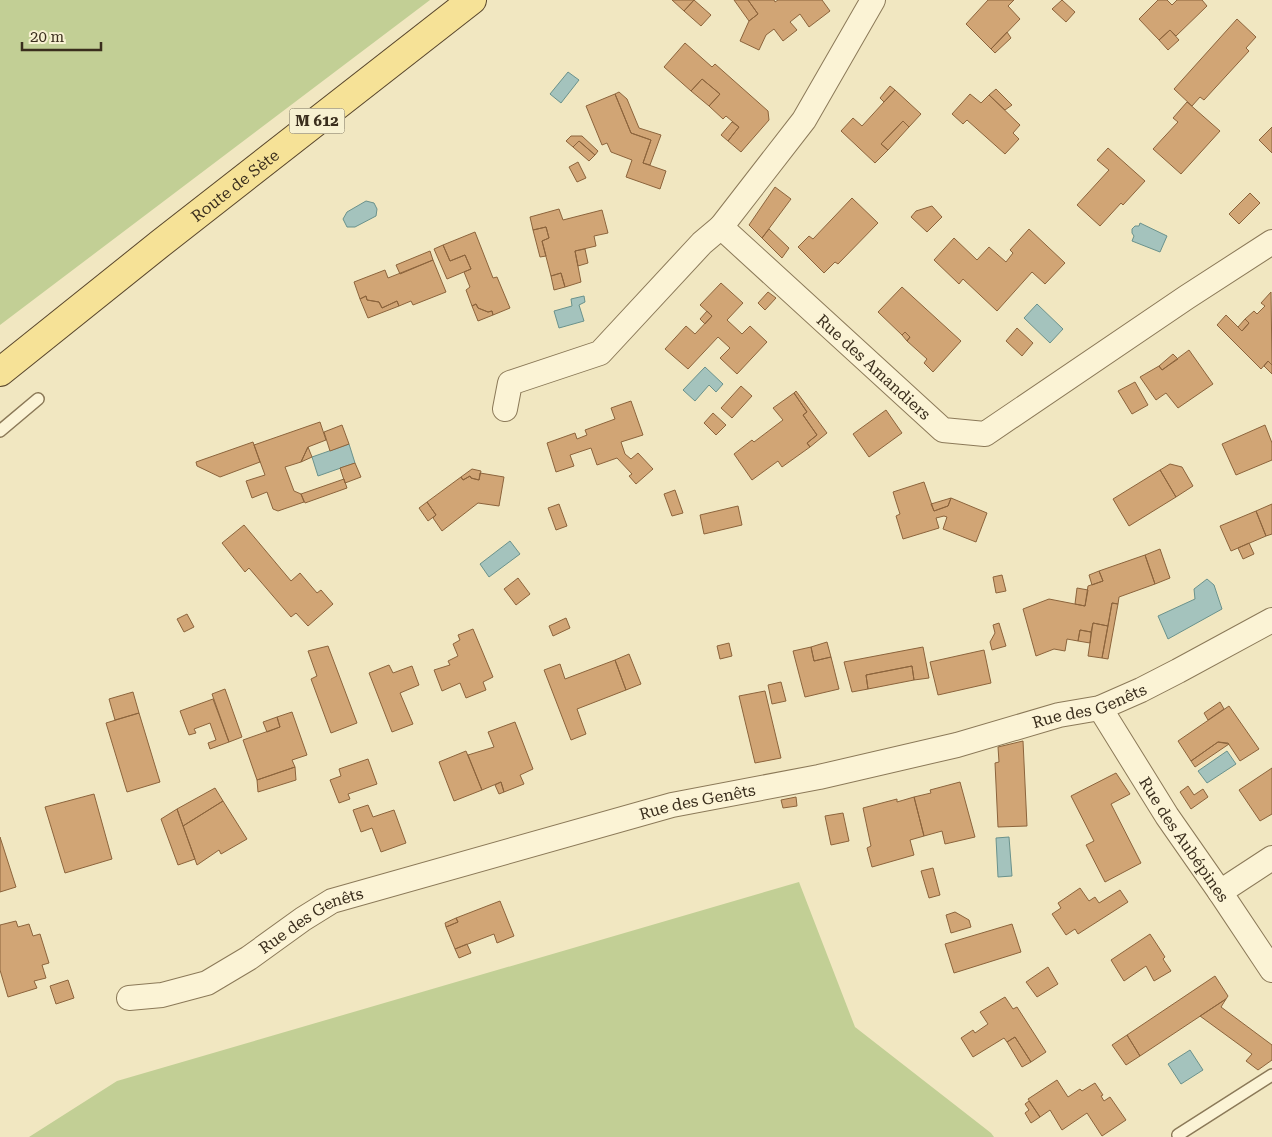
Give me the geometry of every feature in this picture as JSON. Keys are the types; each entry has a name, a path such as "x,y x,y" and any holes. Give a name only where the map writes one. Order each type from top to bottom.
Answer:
{"main road":[{"name":"Route de Sète","path":"0,372 472,0"}],"street":[{"path":"505,409 510,383 600,352 702,243 721,227 804,120 873,0"},
{"name":"Rue des Amandiers","path":"721,227 943,430 985,434 1187,297 1272,242"},
{"name":"Rue des Genêts","path":"128,998 162,995 207,983 249,958 303,919 332,901 672,805 819,777 957,745 1059,715 1100,708 1171,675 1272,620"},
{"name":"Rue des Aubépines","path":"1100,708 1167,816 1272,970"},
{"path":"1220,892 1272,858"}],"lane":[{"path":"0,431 38,399"},
{"path":"1179,1137 1178,1135 1272,1075"}],"green space":[{"path":"0,0 430,0 0,325"},
{"path":"799,882 855,1027 994,1137 29,1137 117,1081"}],"water":[{"path":"568,72 579,80 561,103 550,94"},
{"path":"366,201 374,203 377,209 376,216 355,227 347,227 343,219 347,212"},
{"path":"1140,223 1167,236 1160,252 1132,241 1134,236 1132,229 1135,226 1139,226"},
{"path":"584,296 585,302 579,305 584,321 559,328 554,311 572,306 571,299"},
{"path":"1037,304 1063,329 1050,343 1024,318"},
{"path":"705,367 723,384 716,392 709,385 695,401 683,390"},
{"path":"349,444 355,463 318,476 312,457"},
{"path":"510,541 520,554 489,577 480,564"},
{"path":"1207,579 1214,585 1222,609 1168,639 1158,616 1195,599 1194,589"},
{"path":"1227,751 1236,764 1207,783 1198,771"},
{"path":"1009,837 1012,876 998,877 996,838"},
{"path":"1190,1050 1203,1070 1181,1084 1168,1064"}],"building":[{"path":"672,0 694,0 684,11"},
{"path":"694,0 711,15 701,26 684,11"},
{"path":"734,0 748,0 758,14 749,21"},
{"path":"748,0 774,0 775,2 778,0 822,0 830,11 809,27 800,14 790,22 797,30 783,41 774,29 766,35 759,50 740,41 749,21 758,14"},
{"path":"988,0 1014,0 1008,6 1020,19 991,49 966,24"},
{"path":"1062,0 1075,12 1066,22 1052,9"},
{"path":"1158,0 1167,0 1172,5 1177,0 1202,0 1207,6 1176,36 1170,30 1159,40 1139,19"},
{"path":"1237,19 1256,37 1246,48 1249,51 1204,100 1200,97 1192,106 1174,89"},
{"path":"1170,30 1179,40 1168,50 1159,40"},
{"path":"1007,32 1011,38 995,53 991,49"},
{"path":"685,43 712,67 715,64 768,111 769,120 741,152 728,141 739,127 726,116 723,119 709,106 720,94 702,79 691,91 664,67"},
{"path":"702,79 720,94 709,106 691,91"},
{"path":"890,86 895,90 884,102 880,98"},
{"path":"996,89 1012,105 1005,110 989,95"},
{"path":"895,90 921,114 909,127 903,121 881,144 888,150 875,163 841,131 853,118 862,126"},
{"path":"619,92 627,99 639,128 661,135 650,165 643,163 651,140 631,133 615,94"},
{"path":"615,94 631,133 651,140 643,163 666,171 660,189 626,177 632,160 611,152 607,143 602,145 586,106"},
{"path":"970,94 981,103 989,95 1020,125 1013,133 1019,139 1005,154 967,120 963,124 952,114"},
{"path":"1187,102 1220,131 1181,174 1153,149 1178,122 1173,118"},
{"path":"903,121 909,127 888,150 881,144"},
{"path":"732,122 739,127 728,141 721,135"},
{"path":"1272,127 1272,153 1259,140"},
{"path":"571,136 582,136 598,151 595,155 579,141 573,147 566,141"},
{"path":"579,141 595,155 589,161 573,147"},
{"path":"1108,148 1145,181 1100,226 1077,205 1109,170 1097,160"},
{"path":"578,162 586,178 577,182 569,167"},
{"path":"775,187 791,199 762,238 749,225"},
{"path":"1250,193 1260,203 1239,224 1229,214"},
{"path":"852,198 878,223 838,264 835,262 824,273 798,247 809,236 813,239"},
{"path":"932,206 942,217 927,232 911,217 916,211"},
{"path":"559,209 563,220 602,210 608,233 594,236 596,246 575,251 581,282 565,287 561,273 551,276 542,241 549,238 546,227 533,230 530,217"},
{"path":"546,227 549,238 542,241 546,256 540,257 533,230"},
{"path":"769,229 789,248 782,258 762,238"},
{"path":"1029,229 1065,263 1045,284 1032,272 997,311 963,279 959,284 934,260 954,238 977,260 989,247 1006,262 1013,253 1010,250"},
{"path":"475,232 493,278 497,277 510,308 493,315 492,311 488,312 478,308 476,304 472,306 466,290 470,287 464,272 471,269 465,255 450,261 443,245"},
{"path":"443,245 450,261 465,255 471,269 447,279 434,249"},
{"path":"585,249 588,263 578,266 575,251"},
{"path":"430,251 433,260 400,274 396,265"},
{"path":"433,260 446,292 413,305 411,301 399,306 397,301 382,308 379,302 367,300 366,296 360,299 354,282 385,270 388,278"},
{"path":"561,273 565,287 554,290 551,276"},
{"path":"721,283 743,303 727,320 742,334 750,326 767,342 737,374 720,358 730,348 718,337 688,369 665,349 686,326 695,334 712,316 700,305"},
{"path":"902,287 961,341 933,372 924,363 927,359 907,341 910,337 905,332 902,335 878,312"},
{"path":"768,292 776,298 765,310 758,303"},
{"path":"1271,292 1272,365 1268,361 1261,369 1217,325 1226,315 1242,331 1249,323 1245,319 1254,311 1257,314 1265,306 1261,303"},
{"path":"366,296 367,300 379,302 382,308 397,301 399,306 368,318 360,299"},
{"path":"476,304 478,308 488,312 492,311 493,315 478,321 472,306"},
{"path":"707,311 712,316 705,324 700,319"},
{"path":"1245,319 1249,323 1242,331 1238,327"},
{"path":"1017,328 1033,343 1022,356 1006,341"},
{"path":"905,332 910,337 907,341 902,335"},
{"path":"1189,350 1213,384 1178,408 1166,393 1156,400 1140,377 1159,366 1162,370"},
{"path":"1173,354 1178,359 1162,370 1159,366"},
{"path":"1268,361 1272,365 1272,374 1264,366"},
{"path":"1135,382 1148,405 1132,414 1118,391"},
{"path":"741,386 752,396 732,418 721,408"},
{"path":"796,391 827,433 810,447 807,443 817,435 803,415 807,412 794,393"},
{"path":"794,393 807,412 803,415 817,435 807,443 810,447 782,467 778,461 752,480 734,454 752,440 754,442 783,420 773,408"},
{"path":"631,401 643,435 621,442 625,454 631,459 638,453 653,469 636,484 629,476 632,474 617,458 597,465 591,448 570,455 574,466 556,472 547,443 575,433 577,439 587,435 585,430 615,419 611,408"},
{"path":"886,410 902,433 869,457 853,434"},
{"path":"713,413 726,425 716,435 704,423"},
{"path":"320,422 326,440 308,447 301,462 285,467 294,491 301,494 304,502 278,511 273,509 267,492 252,498 246,481 265,475 254,445"},
{"path":"342,425 349,444 330,451 324,432"},
{"path":"1265,425 1272,443 1272,460 1236,475 1222,444"},
{"path":"253,442 260,462 220,477 197,466 196,462"},
{"path":"308,447 312,457 301,462"},
{"path":"355,463 361,477 345,483 340,468"},
{"path":"1170,464 1182,467 1193,486 1176,497 1160,470"},
{"path":"472,469 481,471 479,480 470,476 463,480 461,477"},
{"path":"1160,470 1176,497 1129,526 1113,499"},
{"path":"480,473 504,477 499,506 478,503 442,531 433,518 436,515 427,502 461,477 463,480 470,476 479,480"},
{"path":"344,479 347,488 305,503 301,494"},
{"path":"924,482 934,511 948,506 951,498 987,513 976,542 943,529 947,517 944,516 936,518 939,528 903,539 896,516 900,514 893,492"},
{"path":"675,490 683,513 672,516 664,494"},
{"path":"951,498 948,506 934,511 931,504"},
{"path":"427,502 436,515 428,521 419,508"},
{"path":"559,504 567,526 556,530 548,508"},
{"path":"1272,504 1272,534 1266,536 1256,511"},
{"path":"738,506 742,525 704,534 700,515"},
{"path":"1256,511 1266,536 1231,551 1220,526"},
{"path":"244,525 291,581 300,573 317,593 321,590 333,604 308,626 296,613 291,617 249,568 245,572 222,543"},
{"path":"1249,543 1254,554 1243,559 1238,548"},
{"path":"1160,549 1170,578 1155,584 1145,555"},
{"path":"1145,555 1155,584 1119,597 1118,604 1112,603 1108,626 1093,623 1091,632 1080,630 1078,641 1067,639 1065,651 1054,649 1036,656 1023,609 1049,599 1085,606 1088,586 1103,581 1099,571"},
{"path":"1099,571 1103,581 1092,585 1089,575"},
{"path":"1002,575 1006,591 996,593 993,577"},
{"path":"518,578 530,594 516,605 504,589"},
{"path":"1077,588 1088,590 1085,606 1075,604"},
{"path":"1112,603 1118,604 1108,659 1102,658"},
{"path":"187,614 194,627 184,632 177,619"},
{"path":"566,618 570,628 553,636 549,626"},
{"path":"999,623 1006,646 992,650 990,642 995,633 993,625"},
{"path":"1093,623 1108,626 1102,658 1088,656"},
{"path":"473,629 493,677 483,682 486,690 466,698 460,683 442,691 434,670 450,665 448,661 458,656 453,644 460,640 458,635"},
{"path":"1080,630 1091,632 1090,643 1078,641"},
{"path":"827,642 831,657 814,661 811,647"},
{"path":"729,643 732,656 720,659 717,646"},
{"path":"328,646 357,723 331,733 311,679 317,676 308,651"},
{"path":"811,647 814,661 831,657 839,689 805,697 793,651"},
{"path":"923,647 929,678 914,680 912,666 866,675 868,689 852,692 844,662"},
{"path":"984,650 991,683 938,695 930,662"},
{"path":"629,654 641,684 626,690 615,660"},
{"path":"615,660 626,690 577,709 586,734 571,740 544,670 560,664 565,679"},
{"path":"389,665 393,673 412,666 419,685 400,693 413,724 392,732 369,673"},
{"path":"912,666 914,680 868,689 866,675"},
{"path":"781,682 786,701 772,704 768,685"},
{"path":"225,689 242,737 229,742 212,694"},
{"path":"765,691 781,758 755,763 739,696"},
{"path":"133,692 139,713 115,720 109,699"},
{"path":"213,699 229,742 210,749 208,743 216,740 210,723 194,729 196,733 189,735 180,711"},
{"path":"1220,702 1224,709 1208,720 1204,713"},
{"path":"1229,706 1259,749 1240,761 1228,743 1218,742 1191,761 1178,741"},
{"path":"292,712 307,755 292,760 295,767 257,780 243,740 280,727 277,717"},
{"path":"139,713 160,782 127,792 106,723"},
{"path":"277,717 280,727 267,732 263,722"},
{"path":"515,722 533,769 520,775 524,784 504,792 501,782 482,790 468,755 494,747 488,732"},
{"path":"1023,741 1027,826 998,827 995,763 999,762 998,747"},
{"path":"1218,742 1229,744 1195,767 1191,761"},
{"path":"466,751 482,790 454,801 439,762"},
{"path":"368,759 377,784 348,794 350,799 339,803 330,780 341,776 339,769"},
{"path":"295,767 296,780 258,792 257,780"},
{"path":"1272,768 1272,814 1260,821 1239,790"},
{"path":"1116,773 1130,794 1111,804 1141,863 1105,882 1086,845 1094,841 1071,796"},
{"path":"501,782 504,792 499,794 495,785"},
{"path":"960,782 975,837 945,844 942,831 924,836 914,797 931,793 930,790"},
{"path":"1188,786 1194,795 1203,789 1208,797 1191,809 1180,792"},
{"path":"215,788 223,801 183,826 177,809"},
{"path":"94,794 112,859 65,873 45,807"},
{"path":"796,797 797,806 783,808 781,800"},
{"path":"914,797 924,836 910,840 914,855 872,867 867,848 871,846 863,808 897,799 897,802"},
{"path":"223,801 247,839 221,854 219,850 197,865 183,826"},
{"path":"368,805 373,817 394,810 406,843 381,852 372,828 361,832 353,810"},
{"path":"177,809 195,859 178,865 161,819"},
{"path":"843,813 849,841 831,845 825,816"},
{"path":"0,837 16,887 0,892"},
{"path":"933,868 940,895 929,898 921,871"},
{"path":"1080,888 1089,901 1095,897 1099,903 1120,890 1128,902 1078,934 1075,929 1066,935 1052,914 1061,908 1058,903"},
{"path":"500,901 514,936 497,943 494,934 455,949 446,927 458,922 456,918"},
{"path":"955,912 969,920 971,927 951,933 946,915"},
{"path":"456,918 458,922 446,927 445,923"},
{"path":"16,921 18,927 29,924 33,936 40,934 49,963 42,965 46,978 34,981 37,988 8,997 0,970 0,925"},
{"path":"1012,924 1021,952 954,973 945,944"},
{"path":"1150,934 1165,957 1163,959 1171,971 1154,981 1146,966 1124,981 1111,960"},
{"path":"467,944 471,953 459,958 455,949"},
{"path":"1048,967 1058,984 1037,997 1026,982"},
{"path":"1215,976 1228,996 1226,999 1140,1056 1127,1035"},
{"path":"68,980 74,998 56,1004 50,986"},
{"path":"1005,997 1013,1009 1017,1007 1046,1052 1031,1062 1015,1037 1007,1042 1004,1038 973,1057 961,1038 973,1030 975,1033 988,1024 980,1012"},
{"path":"1226,999 1221,1007 1272,1045 1272,1060 1258,1070 1246,1061 1252,1054 1200,1016"},
{"path":"1127,1035 1140,1056 1126,1065 1112,1045"},
{"path":"1015,1037 1031,1062 1022,1067 1007,1042"},
{"path":"1057,1080 1068,1097 1080,1089 1082,1091 1095,1083 1103,1095 1101,1096 1104,1101 1110,1097 1126,1120 1102,1136 1087,1113 1062,1130 1050,1110 1040,1117 1028,1099"},
{"path":"1029,1101 1040,1117 1031,1123 1025,1113 1029,1110 1025,1104"}]}
